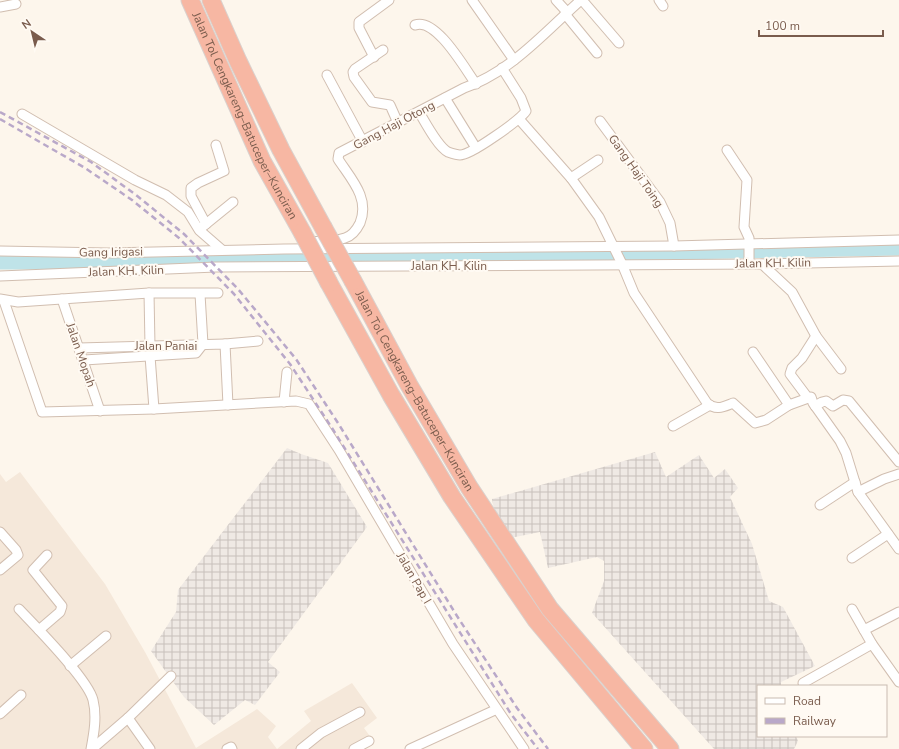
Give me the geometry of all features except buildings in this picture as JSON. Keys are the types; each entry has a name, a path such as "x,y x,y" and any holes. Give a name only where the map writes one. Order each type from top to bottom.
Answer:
{"highway":[{"name":"Jalan Tol Cengkareng–Batuceper–Kunciran","path":"190,0 262,161 391,395 461,510 536,620 644,749"},
{"name":"Jalan Tol Cengkareng–Batuceper–Kunciran","path":"211,0 238,61 281,150 409,385 469,487 550,609 670,749"}],"street":[{"path":"374,57 359,28 359,22 389,0"},
{"path":"472,0 514,60"},
{"path":"556,0 597,53"},
{"path":"582,0 619,42"},
{"name":"Gang Haji Otong","path":"284,248 290,244 345,238 358,228 363,216 364,204 360,193 337,156 339,153 363,142 464,88 476,84 502,68 514,60 582,0"},
{"path":"0,7 16,4"},
{"path":"415,24 422,24 441,35 476,84"},
{"path":"383,50 355,69 354,77 370,101 390,105 398,123"},
{"path":"419,112 442,148 448,152 461,155 476,148 519,119 526,111 502,68"},
{"path":"327,75 363,142"},
{"path":"445,98 476,148"},
{"path":"22,114 136,180 166,195 188,212 222,250"},
{"path":"519,119 571,178 599,217 621,261 634,293 712,408 718,409 733,403 755,423 766,420 790,405 808,398"},
{"name":"Gang Haji Toing","path":"600,121 660,202 670,223 674,246"},
{"path":"202,227 191,196 191,188 198,183 224,171 216,145"},
{"path":"727,150 747,180 744,228 749,238 749,254"},
{"path":"571,178 598,160"},
{"path":"202,227 233,202"},
{"name":"Jalan KH. Kilin","path":"0,276 216,267 621,261 749,254 899,240"},
{"name":"Jalan KH. Kilin","path":"222,250 284,248 674,246 749,254 762,264 899,261"},
{"name":"Gang Irigasi","path":"0,251 108,253 222,250"},
{"path":"762,264 792,292 816,336 840,369"},
{"path":"149,293 150,346"},
{"path":"218,293 149,293 18,302 2,300 42,412 154,409 284,402 287,372"},
{"path":"200,294 203,344 225,344 258,340"},
{"name":"Jalan Mopah","path":"62,299 84,360 100,411"},
{"path":"816,336 802,358 792,368 790,374 808,398 811,397 815,406 840,441 846,453 858,492 899,549"},
{"name":"Jalan Paniai","path":"79,348 203,344"},
{"name":"Jalan Paniai","path":"84,360 196,353 203,344"},
{"path":"225,344 228,405"},
{"path":"753,352 790,405"},
{"path":"150,356 154,409"},
{"path":"815,406 822,402 826,402 833,406 843,400 849,401 899,462"},
{"name":"Jalan Pap I","path":"284,402 296,401 309,404 339,450 452,644 495,710 524,749"},
{"path":"673,426 710,405"},
{"path":"858,492 884,479 899,474"},
{"path":"820,505 855,482"},
{"path":"0,532 16,550 18,556 0,570"},
{"path":"852,558 888,534"},
{"path":"39,630 60,612 62,606 33,570 47,555"},
{"path":"852,608 872,644 899,682"},
{"path":"19,610 39,630 70,666 87,687 93,698 96,711 92,749"},
{"path":"864,630 899,612"},
{"path":"70,666 106,636"},
{"path":"803,683 872,644"},
{"path":"92,749 128,718 171,676"},
{"path":"0,714 21,695"},
{"path":"410,749 495,710"},
{"path":"301,749 321,733 360,712"},
{"path":"128,718 150,749"},
{"path":"354,749 369,741"},
{"path":"227,749 231,747 232,749"}],"shaded area":[{"path":"287,448 328,463 367,527 268,662 280,672 255,705 245,700 214,725 184,697 151,651 176,612 178,590"},
{"path":"655,452 666,477 699,455 714,478 725,469 738,488 730,497 752,544 769,601 783,607 815,666 781,682 781,685 757,685 757,737 796,737 798,741 794,749 714,749 592,613 604,581 604,561 597,557 548,568 540,532 500,540 492,499"},
{"path":"20,472 105,584 145,652 196,748 257,709 276,726 268,737 277,749 0,749 0,474 6,482"},
{"path":"352,683 377,718 364,728 374,742 361,749 277,749 311,721 304,711"}],"waterway":[{"path":"0,262 899,248"}],"railway":[{"path":"0,112 91,162 136,195 184,234 238,289 296,359 338,423 457,616 517,708 548,749"},
{"path":"0,119 85,168 132,200 179,238 234,294 290,364 332,428 511,714 538,749"}]}
